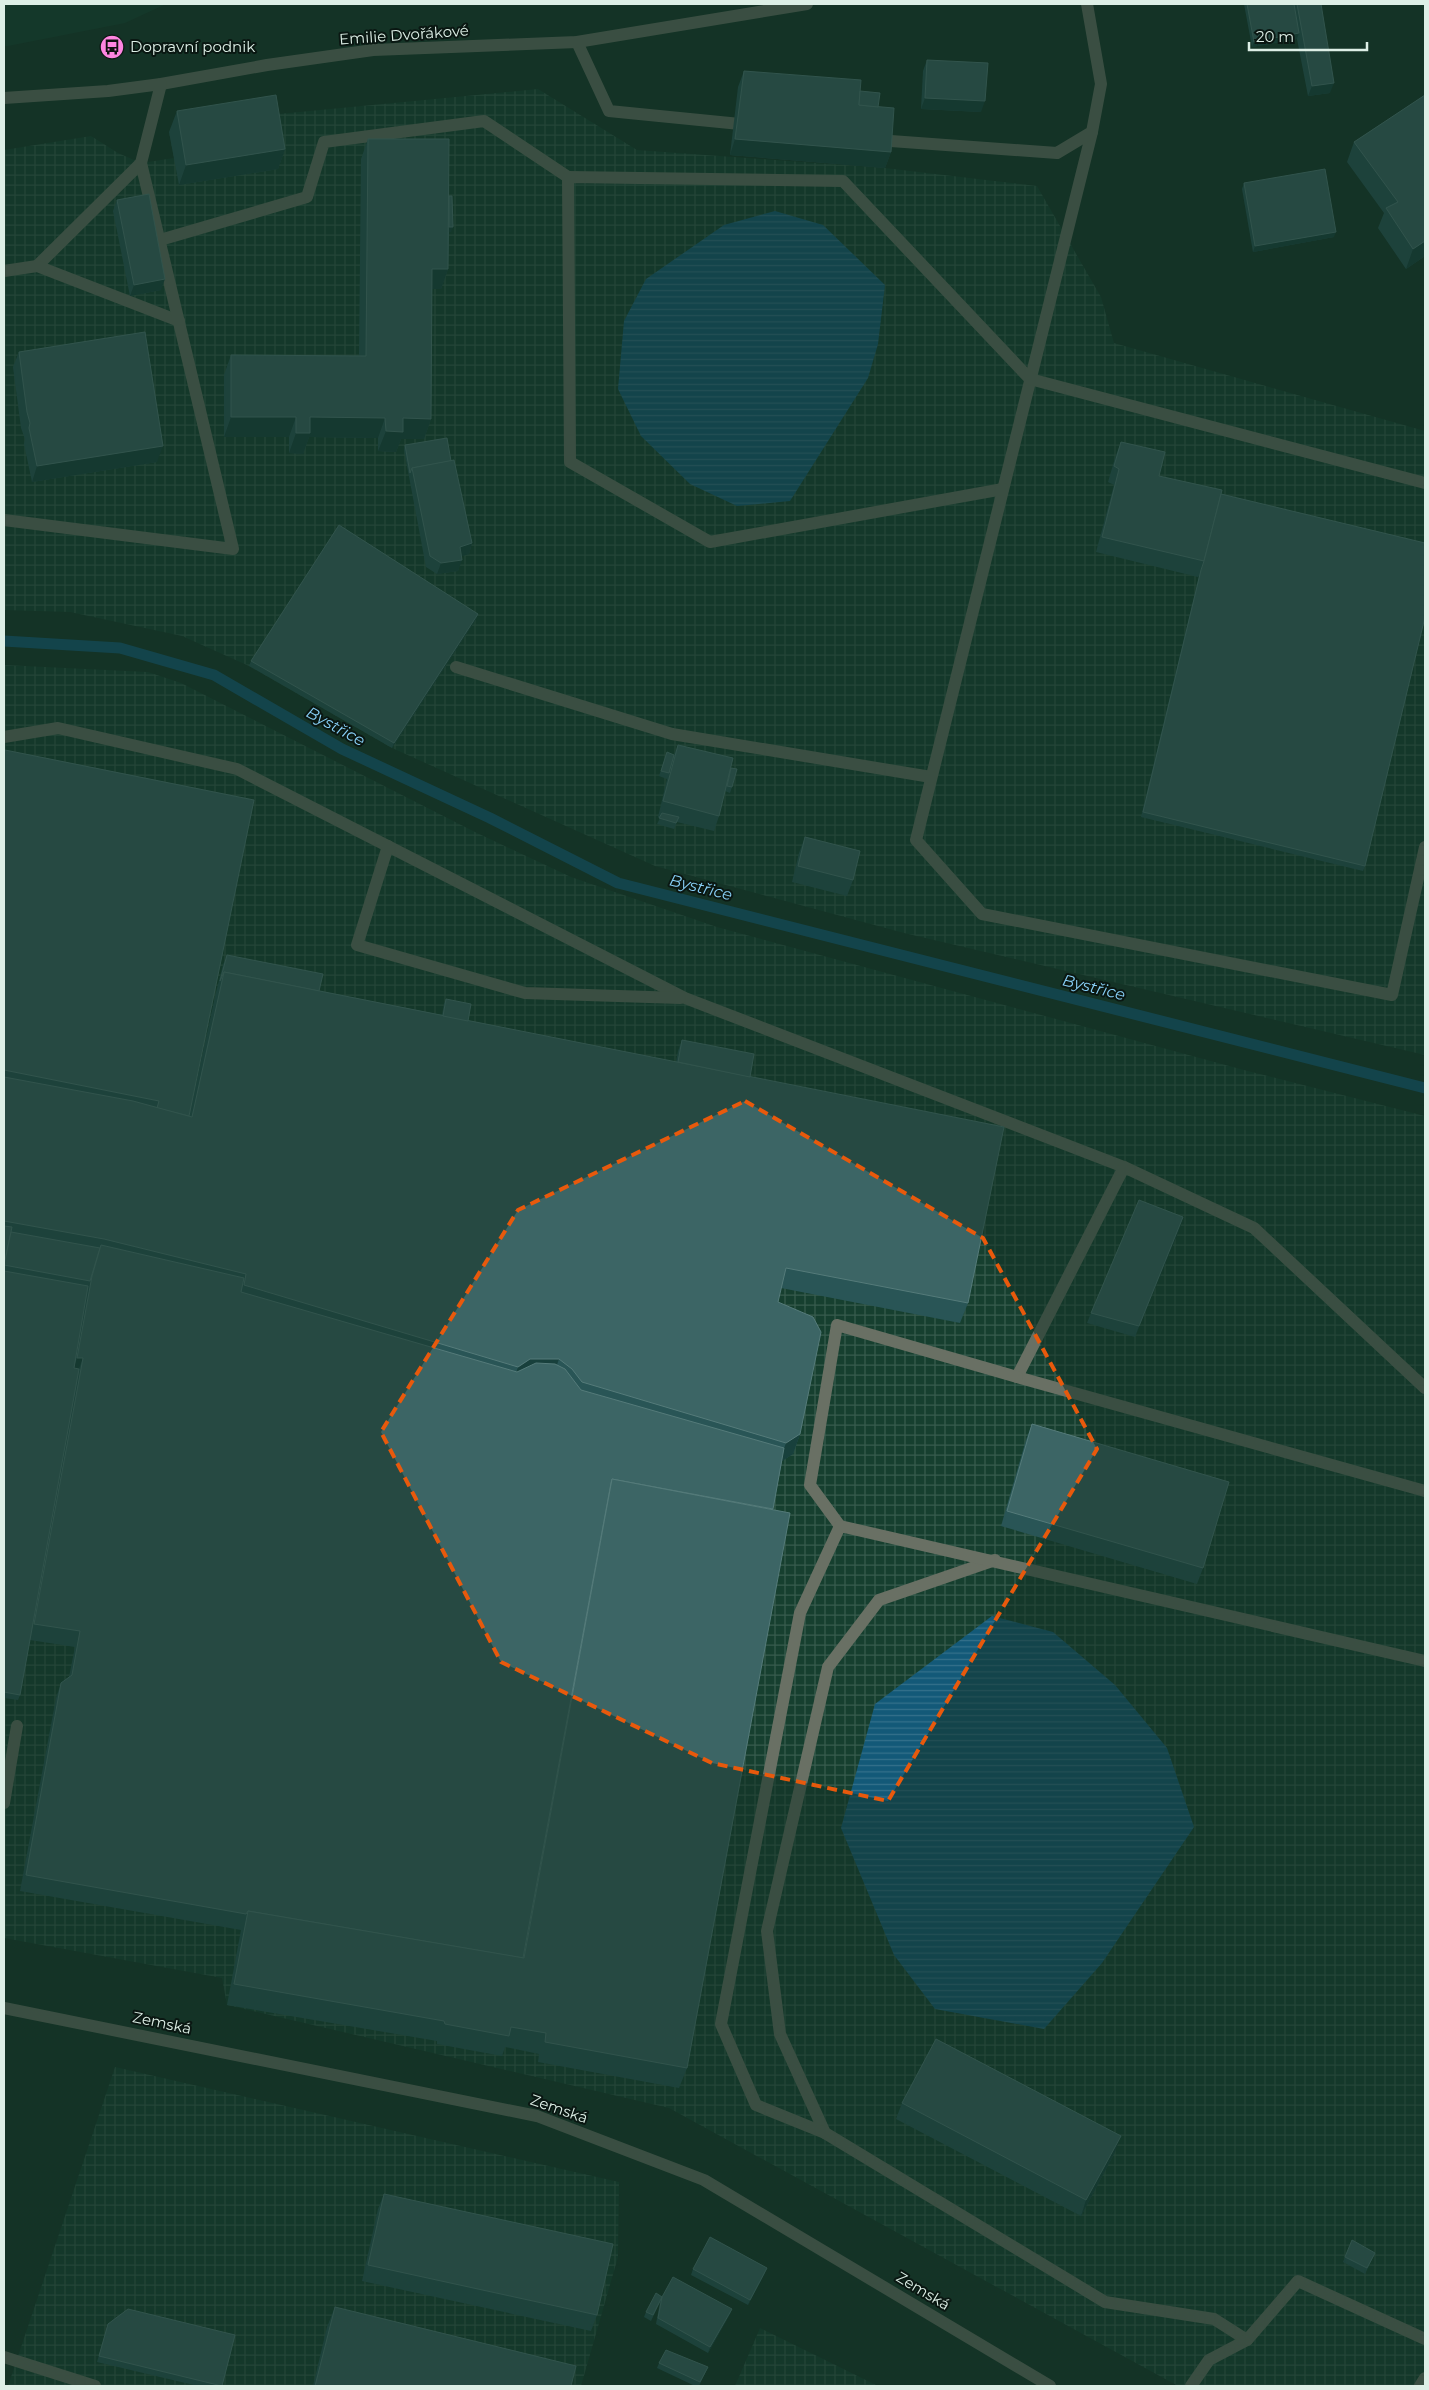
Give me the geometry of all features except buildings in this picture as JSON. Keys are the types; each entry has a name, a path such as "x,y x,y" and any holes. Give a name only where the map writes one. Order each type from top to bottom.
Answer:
{"street":[{"name":"Emilie Dvořákové","path":"4,98 108,91 373,50 577,42 807,4"},
{"path":"1087,4 1101,84 1092,132 916,840 982,914 1392,995 1425,847"},
{"path":"577,42 609,111 762,126"},
{"path":"4,520 233,548 141,163 161,84"},
{"path":"160,240 307,197 324,142 484,121 568,177 843,181 1030,379 1425,482"},
{"path":"868,139 1057,153 1092,132"},
{"path":"37,266 141,163"},
{"path":"568,177 570,462 710,542 1003,489"},
{"path":"4,271 37,266 179,320"},
{"path":"456,667 672,734 931,777"},
{"path":"4,737 58,728 238,769 685,998 1124,1167 1254,1228 1425,1388"},
{"path":"388,846 357,944 525,993 685,998"},
{"path":"1017,1376 1124,1167"},
{"path":"1425,1491 837,1326 810,1486 840,1526 1425,1660"},
{"path":"840,1526 800,1613 721,2024 756,2105 825,2133 1105,2302 1214,2319 1247,2340"},
{"path":"825,2133 780,2034 767,1931 828,1667 879,1600 995,1560"},
{"path":"4,1803 17,1726"},
{"name":"Zemská","path":"4,2008 537,2116 704,2180 1050,2386"},
{"path":"1191,2386 1209,2360 1247,2340 1298,2281 1425,2339"},
{"path":"4,2357 95,2386"},
{"path":"1420,2386 1425,2378"}],"highlighted area":[{"path":"745,1101 983,1238 1097,1449 888,1801 712,1763 501,1662 381,1432 518,1210"}],"shaded area":[{"path":"4,4 166,4 125,23 4,46"},
{"path":"538,89 637,150 885,168 1037,186 1101,297 1114,343 1425,431 1425,1055 904,933 655,866 392,748 249,666 182,636 70,612 4,610 4,150 91,136 118,153 141,163 174,158 169,132 268,115"},
{"path":"4,665 148,672 181,683 475,832 571,877 717,927 1244,1070 1425,1116 1425,2386 1178,2386 669,2108 227,2005 222,1978 4,1938"},
{"path":"115,2067 619,2182 618,2257 581,2386 8,2386"},
{"path":"760,2328 878,2386 735,2386"}],"water":[{"path":"775,211 823,225 885,285 878,344 868,378 790,501 737,506 690,484 641,436 618,389 624,321 646,279 724,225"},
{"path":"992,1616 1053,1632 1115,1685 1167,1748 1194,1827 1102,1963 1044,2029 935,2009 894,1955 841,1828 875,1704"}],"waterway":[{"name":"Bystřice","path":"4,641 120,648 214,675 342,749 490,818 618,883 1425,1088"}],"place":[{"name":"Dopravní podnik","path":"112,47"}]}
